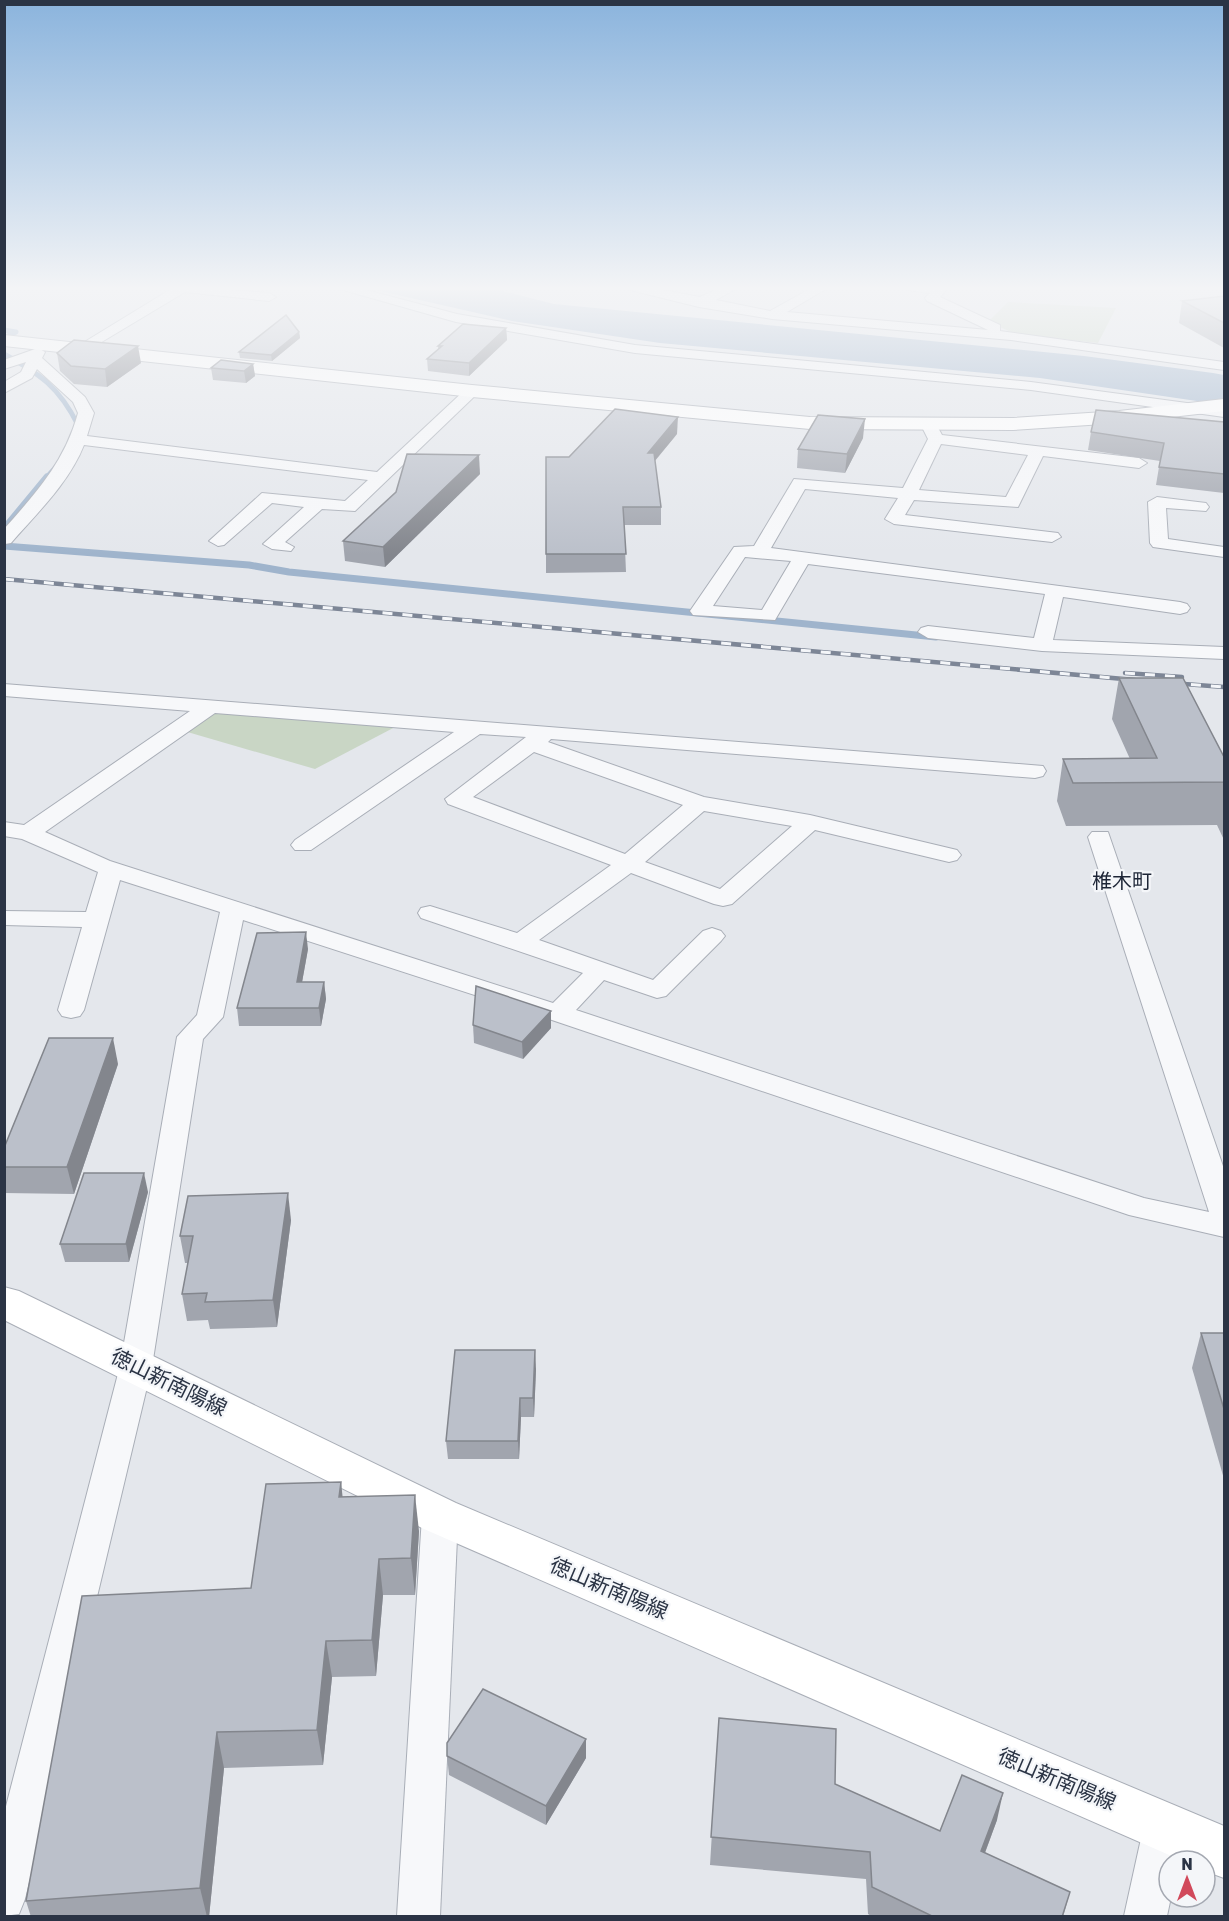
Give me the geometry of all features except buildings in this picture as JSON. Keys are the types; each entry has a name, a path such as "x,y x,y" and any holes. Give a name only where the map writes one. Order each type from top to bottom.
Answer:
{"main road":[{"path":"329,376 752,419 932,432 1216,408"},
{"name":"徳山新南陽線","path":"4,1302 440,1516 1224,1852"}],"street":[{"path":"4,388 26,376"},
{"path":"5,538 65,470 80,440 86,412 59,376"},
{"path":"920,376 1216,408"},
{"path":"218,541 268,497 349,507 472,391"},
{"path":"1052,537 894,519 909,494 932,432 1037,452 1139,463"},
{"path":"80,440 381,477"},
{"path":"760,552 800,483 1012,503 1037,452"},
{"path":"285,547 272,544 320,502"},
{"path":"1200,507 1157,502 1159,543 1224,552"},
{"path":"802,559 768,616 700,611 740,551 1055,590 1180,608"},
{"path":"1042,645 1055,590"},
{"path":"928,632 1042,645 1224,653"},
{"path":"4,690 477,726 540,738 1035,771"},
{"path":"12,834 211,706"},
{"path":"303,845 477,726"},
{"path":"540,738 699,802 810,822 949,855"},
{"path":"540,738 456,799 723,899 810,822"},
{"path":"520,942 629,863 699,802"},
{"path":"12,834 111,869 558,1014 1140,1208 1224,1226"},
{"path":"1100,837 1224,1212"},
{"path":"71,1010 111,869"},
{"path":"4,1899 136,1366 190,1037 210,1017 233,909"},
{"path":"430,913 657,990 712,936"},
{"path":"4,918 97,920"},
{"path":"558,1014 600,970"},
{"path":"417,1917 440,1516"},
{"path":"1145,1917 1165,1825"}],"green space":[{"path":"215,710 397,726 315,769 184,731"}],"water":[{"path":"1014,376 1224,376 1224,405"}],"waterway":[{"path":"39,376 56,391 71,412 78,425 75,430"},
{"path":"46,478 57,466"},
{"path":"4,529 47,477"},
{"path":"4,546 249,565 289,572 936,637"}],"railway":[{"path":"4,579 1135,680"},
{"path":"1125,673 1182,677"},
{"path":"1171,683 1224,687"}],"district":[{"name":"椎木町","path":"1122,881"}]}
